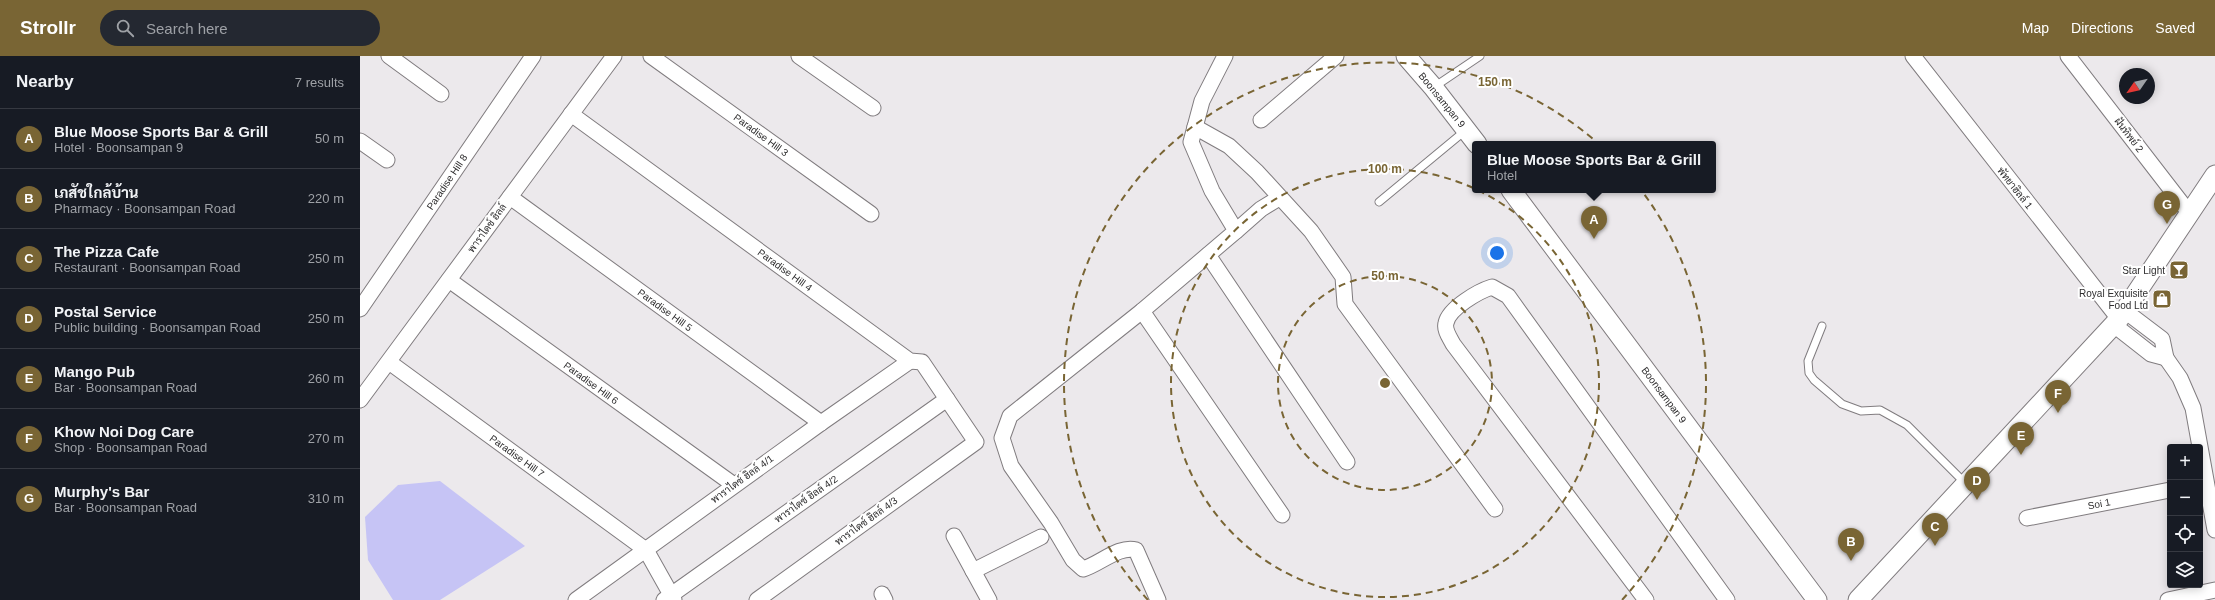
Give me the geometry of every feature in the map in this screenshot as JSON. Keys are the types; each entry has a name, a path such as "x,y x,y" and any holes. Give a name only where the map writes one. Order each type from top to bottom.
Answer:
{"street":[{"path":"389,56 441,94"},
{"name":"Paradise Hill 8","path":"360,309 533,56"},
{"name":"Paradise Hill 3","path":"651,56 871,214"},
{"path":"799,56 873,108"},
{"path":"1225,56 1202,101 1191,142 1212,191 1236,231"},
{"path":"1261,120 1336,56"},
{"name":"Boonsampan 9","path":"1406,56 1434,87 1471,137"},
{"name":"พัทยาฮิลล์ 1","path":"1913,56 2076,266 2120,318 2162,339 2166,358 2180,378 2190,397 2207,482"},
{"name":"ฝันทิพย์ 2","path":"2068,56 2190,214"},
{"name":"พาราไดซ์ ฮิลล์","path":"360,400 571,114 609,58"},
{"name":"Paradise Hill 4","path":"571,114 910,361 922,362 976,442"},
{"path":"1195,127 1229,146 1257,172 1279,198 1311,231 1343,277 1345,304 1495,509"},
{"path":"360,141 387,160"},
{"path":"1858,600 1967,485 2120,318 2190,214 2213,183"},
{"name":"Boonsampan 9","path":"1513,193 1817,600"},
{"name":"Paradise Hill 5","path":"510,197 820,423"},
{"path":"1158,600 1136,550 1122,549 1094,566 1083,569 1073,560 1051,523 1011,466 1002,438 1010,416 1142,311 1261,209 1279,198"},
{"path":"1208,255 1347,462"},
{"name":"Paradise Hill 6","path":"449,280 734,485"},
{"path":"1646,600 1453,344 1446,330 1446,323 1451,313 1471,297 1492,287 1508,296 1727,600"},
{"path":"1142,311 1282,515"},
{"name":"พาราไดซ์ ฮิลล์ 4/1","path":"576,600 820,423 910,361"},
{"name":"Paradise Hill 7","path":"389,362 646,550"},
{"name":"พาราไดซ์ ฮิลล์ 4/2","path":"670,598 947,398"},
{"name":"พาราไดซ์ ฮิลล์ 4/3","path":"757,600 976,442"},
{"path":"2207,482 2215,530"},
{"name":"Soi 1","path":"2027,518 2167,491"},
{"path":"954,536 988,600"},
{"path":"973,571 1041,537"},
{"path":"646,550 670,598"},
{"path":"2168,600 2215,590"}],"lane":[{"path":"1434,87 1480,56"},
{"path":"1379,202 1471,137"},
{"path":"1822,326 1808,361 1809,373 1814,380 1842,404 1861,411 1880,410 1908,425 1967,485"}],"water":[{"path":"440,481 525,546 440,600 393,600 368,560 365,517 398,485"}],"place":[{"name":"Murphy's Bar","path":"2167,224"},
{"name":"Blue Moose Sports Bar & Grill","path":"1594,239"},
{"name":"Star Light","path":"2179,270"},
{"name":"Royal Exquisite Food Ltd","path":"2162,299"},
{"name":"Khow Noi Dog Care","path":"2058,413"},
{"name":"Mango Pub","path":"2021,455"},
{"name":"Postal Service","path":"1977,500"},
{"name":"The Pizza Cafe","path":"1935,546"},
{"name":"เภสัชใกล้บ้าน","path":"1851,561"}]}
